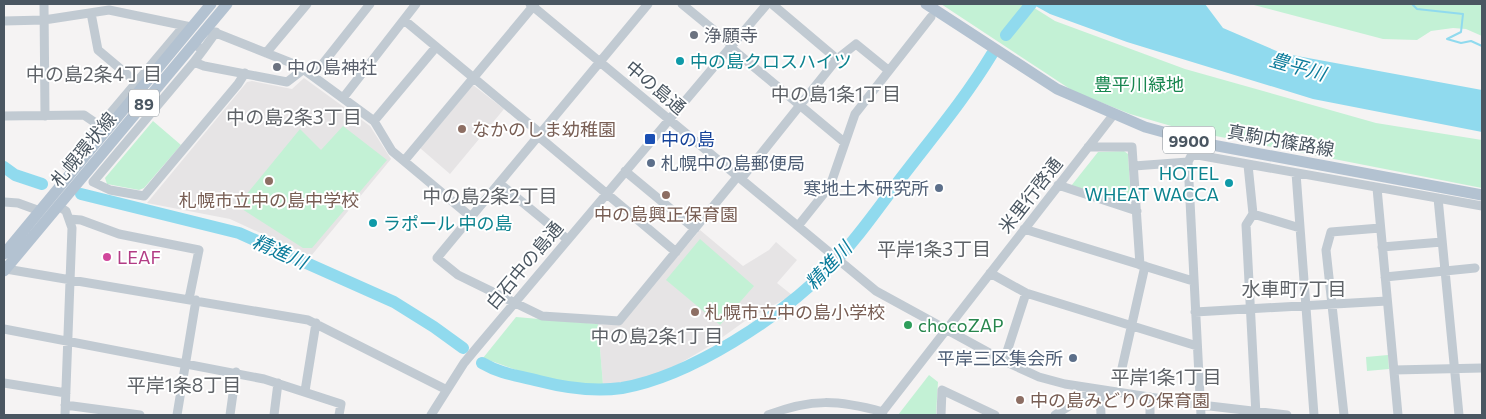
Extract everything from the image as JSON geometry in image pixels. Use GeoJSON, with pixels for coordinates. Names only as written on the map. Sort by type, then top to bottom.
{"type":"FeatureCollection","features":[{"type":"Feature","properties":{"kind":"main road","name":"札幌環状線"},"geometry":{"type":"LineString","coordinates":[[4,254],[187,27],[211,4]]}},
{"type":"Feature","properties":{"kind":"main road","name":"札幌環状線"},"geometry":{"type":"LineString","coordinates":[[5,270],[58,206],[199,47],[227,4]]}},
{"type":"Feature","properties":{"kind":"main road","name":"真駒内篠路線"},"geometry":{"type":"LineString","coordinates":[[926,4],[1057,89],[1152,129],[1207,144],[1482,195]]}},
{"type":"Feature","properties":{"kind":"street"},"geometry":{"type":"LineString","coordinates":[[44,4],[45,116]]}},
{"type":"Feature","properties":{"kind":"street"},"geometry":{"type":"LineString","coordinates":[[266,53],[307,4]]}},
{"type":"Feature","properties":{"kind":"street"},"geometry":{"type":"LineString","coordinates":[[313,76],[370,4]]}},
{"type":"Feature","properties":{"kind":"street"},"geometry":{"type":"LineString","coordinates":[[343,98],[416,4]]}},
{"type":"Feature","properties":{"kind":"street"},"geometry":{"type":"LineString","coordinates":[[648,4],[437,258],[458,275],[542,316],[619,321],[837,59],[856,44],[888,70]]}},
{"type":"Feature","properties":{"kind":"street"},"geometry":{"type":"LineString","coordinates":[[682,4],[844,142]]}},
{"type":"Feature","properties":{"kind":"street","name":"白石中の島通"},"geometry":{"type":"LineString","coordinates":[[431,415],[464,363],[767,4]]}},
{"type":"Feature","properties":{"kind":"street"},"geometry":{"type":"LineString","coordinates":[[772,4],[837,59]]}},
{"type":"Feature","properties":{"kind":"street"},"geometry":{"type":"LineString","coordinates":[[404,161],[533,5]]}},
{"type":"Feature","properties":{"kind":"street","name":"中の島通"},"geometry":{"type":"LineString","coordinates":[[533,5],[876,291],[946,329]]}},
{"type":"Feature","properties":{"kind":"street"},"geometry":{"type":"LineString","coordinates":[[4,21],[44,20],[91,13],[109,7],[187,27],[136,82],[66,166]]}},
{"type":"Feature","properties":{"kind":"street"},"geometry":{"type":"LineString","coordinates":[[91,13],[98,50],[136,82]]}},
{"type":"Feature","properties":{"kind":"street"},"geometry":{"type":"LineString","coordinates":[[798,226],[830,186],[855,114],[931,17]]}},
{"type":"Feature","properties":{"kind":"street"},"geometry":{"type":"LineString","coordinates":[[404,20],[676,252]]}},
{"type":"Feature","properties":{"kind":"street"},"geometry":{"type":"LineString","coordinates":[[211,31],[304,69],[374,121],[392,151],[471,217]]}},
{"type":"Feature","properties":{"kind":"street"},"geometry":{"type":"LineString","coordinates":[[199,47],[194,62],[93,182],[110,190],[144,196],[238,84],[245,73]]}},
{"type":"Feature","properties":{"kind":"street"},"geometry":{"type":"LineString","coordinates":[[374,121],[436,47]]}},
{"type":"Feature","properties":{"kind":"street"},"geometry":{"type":"LineString","coordinates":[[194,62],[290,82],[304,69]]}},
{"type":"Feature","properties":{"kind":"street","name":"米里行啓通"},"geometry":{"type":"LineString","coordinates":[[882,413],[1114,114]]}},
{"type":"Feature","properties":{"kind":"street"},"geometry":{"type":"LineString","coordinates":[[4,116],[86,116],[100,126]]}},
{"type":"Feature","properties":{"kind":"street"},"geometry":{"type":"LineString","coordinates":[[1088,147],[1132,147],[1143,265],[1122,368]]}},
{"type":"Feature","properties":{"kind":"street"},"geometry":{"type":"LineString","coordinates":[[1201,415],[1188,162],[1192,154],[1482,206]]}},
{"type":"Feature","properties":{"kind":"street"},"geometry":{"type":"LineString","coordinates":[[1134,166],[1188,162]]}},
{"type":"Feature","properties":{"kind":"street"},"geometry":{"type":"LineString","coordinates":[[1248,165],[1253,214],[1246,225],[1256,413]]}},
{"type":"Feature","properties":{"kind":"street"},"geometry":{"type":"LineString","coordinates":[[625,170],[695,229]]}},
{"type":"Feature","properties":{"kind":"street"},"geometry":{"type":"LineString","coordinates":[[1296,172],[1314,415]]}},
{"type":"Feature","properties":{"kind":"street"},"geometry":{"type":"LineString","coordinates":[[499,183],[567,240]]}},
{"type":"Feature","properties":{"kind":"street"},"geometry":{"type":"LineString","coordinates":[[1058,185],[1137,211]]}},
{"type":"Feature","properties":{"kind":"street"},"geometry":{"type":"LineString","coordinates":[[1377,188],[1398,415]]}},
{"type":"Feature","properties":{"kind":"street"},"geometry":{"type":"LineString","coordinates":[[1438,198],[1456,368],[1459,415]]}},
{"type":"Feature","properties":{"kind":"street"},"geometry":{"type":"LineString","coordinates":[[4,202],[18,203],[40,211]]}},
{"type":"Feature","properties":{"kind":"street"},"geometry":{"type":"LineString","coordinates":[[58,206],[66,211],[72,228],[65,415]]}},
{"type":"Feature","properties":{"kind":"street"},"geometry":{"type":"LineString","coordinates":[[1253,214],[1300,228]]}},
{"type":"Feature","properties":{"kind":"street"},"geometry":{"type":"LineString","coordinates":[[69,219],[81,220],[119,234],[199,250],[177,415]]}},
{"type":"Feature","properties":{"kind":"street"},"geometry":{"type":"LineString","coordinates":[[1344,415],[1326,250],[1331,232],[1380,228]]}},
{"type":"Feature","properties":{"kind":"street"},"geometry":{"type":"LineString","coordinates":[[1024,229],[1193,281]]}},
{"type":"Feature","properties":{"kind":"street"},"geometry":{"type":"LineString","coordinates":[[1382,247],[1442,242]]}},
{"type":"Feature","properties":{"kind":"street"},"geometry":{"type":"LineString","coordinates":[[1385,277],[1475,268]]}},
{"type":"Feature","properties":{"kind":"street"},"geometry":{"type":"LineString","coordinates":[[5,270],[70,279],[316,323],[446,390]]}},
{"type":"Feature","properties":{"kind":"street"},"geometry":{"type":"LineString","coordinates":[[990,272],[1026,293],[1197,346]]}},
{"type":"Feature","properties":{"kind":"street"},"geometry":{"type":"LineString","coordinates":[[1004,361],[1026,293]]}},
{"type":"Feature","properties":{"kind":"street"},"geometry":{"type":"LineString","coordinates":[[1195,312],[1387,301]]}},
{"type":"Feature","properties":{"kind":"street"},"geometry":{"type":"LineString","coordinates":[[305,392],[316,323]]}},
{"type":"Feature","properties":{"kind":"street"},"geometry":{"type":"LineString","coordinates":[[946,329],[1004,361],[1039,377],[1100,390],[1256,413],[1288,415]]}},
{"type":"Feature","properties":{"kind":"street"},"geometry":{"type":"LineString","coordinates":[[4,330],[236,372],[278,383],[341,404],[339,415]]}},
{"type":"Feature","properties":{"kind":"street"},"geometry":{"type":"LineString","coordinates":[[1394,370],[1482,368]]}},
{"type":"Feature","properties":{"kind":"street"},"geometry":{"type":"LineString","coordinates":[[230,415],[236,372]]}},
{"type":"Feature","properties":{"kind":"street"},"geometry":{"type":"LineString","coordinates":[[4,383],[66,393]]}},
{"type":"Feature","properties":{"kind":"street"},"geometry":{"type":"LineString","coordinates":[[274,415],[278,383]]}},
{"type":"Feature","properties":{"kind":"street"},"geometry":{"type":"LineString","coordinates":[[1055,415],[1085,396],[1087,388]]}},
{"type":"Feature","properties":{"kind":"street"},"geometry":{"type":"LineString","coordinates":[[941,415],[942,390],[992,414]]}},
{"type":"Feature","properties":{"kind":"street"},"geometry":{"type":"LineString","coordinates":[[1100,390],[1101,415]]}},
{"type":"Feature","properties":{"kind":"street"},"geometry":{"type":"LineString","coordinates":[[1150,397],[1150,415]]}},
{"type":"Feature","properties":{"kind":"street"},"geometry":{"type":"LineString","coordinates":[[768,415],[785,409],[836,401],[882,413]]}},
{"type":"Feature","properties":{"kind":"street"},"geometry":{"type":"LineString","coordinates":[[65,405],[121,414],[140,415]]}},
{"type":"Feature","properties":{"kind":"shaded area","name":"札幌市立中の島中学校"},"geometry":{"type":"Polygon","coordinates":[[[304,78],[370,126],[391,159],[311,256],[230,219],[147,203],[247,82],[252,81],[292,89],[304,78]]]}},
{"type":"Feature","properties":{"kind":"shaded area","name":"なかのしま幼稚園"},"geometry":{"type":"Polygon","coordinates":[[[473,85],[504,109],[450,174],[420,148],[473,85]]]}},
{"type":"Feature","properties":{"kind":"shaded area","name":"札幌市立中の島小学校"},"geometry":{"type":"Polygon","coordinates":[[[700,230],[743,266],[769,250],[776,242],[797,260],[777,283],[792,295],[745,321],[713,344],[672,368],[635,382],[603,385],[598,324],[619,325],[700,230]]]}},
{"type":"Feature","properties":{"kind":"green space","name":"豊平川緑地"},"geometry":{"type":"Polygon","coordinates":[[[941,4],[1028,4],[1055,21],[1185,69],[1376,123],[1482,140],[1482,188],[1185,130],[1130,114],[1073,91],[941,4]]]}},
{"type":"Feature","properties":{"kind":"green space"},"geometry":{"type":"Polygon","coordinates":[[[1250,4],[1482,4],[1482,36],[1466,29],[1453,28],[1431,31],[1417,40],[1383,39],[1250,4]]]}},
{"type":"Feature","properties":{"kind":"green space"},"geometry":{"type":"Polygon","coordinates":[[[153,121],[181,145],[144,188],[139,190],[107,184],[105,178],[153,121]]]}},
{"type":"Feature","properties":{"kind":"green space"},"geometry":{"type":"Polygon","coordinates":[[[343,126],[387,160],[312,248],[303,248],[242,209],[241,201],[300,129],[321,150],[343,126]]]}},
{"type":"Feature","properties":{"kind":"green space"},"geometry":{"type":"Polygon","coordinates":[[[1124,151],[1128,154],[1131,201],[1129,203],[1071,186],[1098,152],[1124,151]]]}},
{"type":"Feature","properties":{"kind":"green space"},"geometry":{"type":"Polygon","coordinates":[[[700,239],[754,286],[720,325],[666,280],[700,239]]]}},
{"type":"Feature","properties":{"kind":"green space"},"geometry":{"type":"Polygon","coordinates":[[[516,317],[598,324],[603,385],[566,385],[538,378],[483,358],[516,317]]]}},
{"type":"Feature","properties":{"kind":"green space"},"geometry":{"type":"Polygon","coordinates":[[[1388,355],[1389,369],[1367,371],[1366,357],[1388,355]]]}},
{"type":"Feature","properties":{"kind":"green space"},"geometry":{"type":"Polygon","coordinates":[[[929,375],[938,382],[936,415],[898,415],[929,375]]]}},
{"type":"Feature","properties":{"kind":"water","name":"豊平川"},"geometry":{"type":"Polygon","coordinates":[[[1032,4],[1205,4],[1223,28],[1281,53],[1482,90],[1482,132],[1313,99],[1127,42],[1050,14],[1032,4]]]}},
{"type":"Feature","properties":{"kind":"waterway","name":"精進川"},"geometry":{"type":"LineString","coordinates":[[1006,35],[1031,4]]}},
{"type":"Feature","properties":{"kind":"waterway"},"geometry":{"type":"LineString","coordinates":[[1412,4],[1417,9],[1463,14],[1461,32],[1447,39],[1461,43],[1471,41],[1482,46]]}},
{"type":"Feature","properties":{"kind":"waterway","name":"精進川"},"geometry":{"type":"LineString","coordinates":[[482,363],[503,372],[559,386],[580,389],[612,389],[649,381],[677,371],[733,342],[786,306],[809,287],[839,257],[859,234],[950,115],[992,54]]}},
{"type":"Feature","properties":{"kind":"waterway","name":"精進川"},"geometry":{"type":"LineString","coordinates":[[4,167],[15,175],[42,184]]}},
{"type":"Feature","properties":{"kind":"waterway","name":"精進川"},"geometry":{"type":"LineString","coordinates":[[81,194],[239,233],[394,302],[463,348]]}},
{"type":"Feature","properties":{"kind":"place","name":"浄願寺"},"geometry":{"type":"Point","coordinates":[694,35]}},
{"type":"Feature","properties":{"kind":"place","name":"中の島クロスハイツ"},"geometry":{"type":"Point","coordinates":[680,61]}},
{"type":"Feature","properties":{"kind":"place","name":"中の島神社"},"geometry":{"type":"Point","coordinates":[277,67]}},
{"type":"Feature","properties":{"kind":"place","name":"なかのしま幼稚園"},"geometry":{"type":"Point","coordinates":[462,129]}},
{"type":"Feature","properties":{"kind":"place","name":"中の島"},"geometry":{"type":"Point","coordinates":[650,139]}},
{"type":"Feature","properties":{"kind":"place","name":"札幌中の島郵便局"},"geometry":{"type":"Point","coordinates":[651,163]}},
{"type":"Feature","properties":{"kind":"place","name":"札幌市立中の島中学校"},"geometry":{"type":"Point","coordinates":[269,181]}},
{"type":"Feature","properties":{"kind":"place","name":"HOTEL WHEAT WACCA"},"geometry":{"type":"Point","coordinates":[1229,183]}},
{"type":"Feature","properties":{"kind":"place","name":"寒地土木研究所"},"geometry":{"type":"Point","coordinates":[939,188]}},
{"type":"Feature","properties":{"kind":"place","name":"中の島興正保育園"},"geometry":{"type":"Point","coordinates":[666,195]}},
{"type":"Feature","properties":{"kind":"place","name":"ラポール 中の島"},"geometry":{"type":"Point","coordinates":[373,223]}},
{"type":"Feature","properties":{"kind":"place","name":"LEAF"},"geometry":{"type":"Point","coordinates":[107,257]}},
{"type":"Feature","properties":{"kind":"place","name":"札幌市立中の島小学校"},"geometry":{"type":"Point","coordinates":[695,312]}},
{"type":"Feature","properties":{"kind":"place","name":"chocoZAP"},"geometry":{"type":"Point","coordinates":[908,325]}},
{"type":"Feature","properties":{"kind":"place","name":"平岸三区集会所"},"geometry":{"type":"Point","coordinates":[1073,358]}},
{"type":"Feature","properties":{"kind":"place","name":"中の島みどりの保育園"},"geometry":{"type":"Point","coordinates":[1020,400]}},
{"type":"Feature","properties":{"kind":"district","name":"中の島2条4丁目"},"geometry":{"type":"Point","coordinates":[94,73]}},
{"type":"Feature","properties":{"kind":"district","name":"中の島1条1丁目"},"geometry":{"type":"Point","coordinates":[836,93]}},
{"type":"Feature","properties":{"kind":"district","name":"中の島2条3丁目"},"geometry":{"type":"Point","coordinates":[294,116]}},
{"type":"Feature","properties":{"kind":"district","name":"中の島2条2丁目"},"geometry":{"type":"Point","coordinates":[490,195]}},
{"type":"Feature","properties":{"kind":"district","name":"平岸1条3丁目"},"geometry":{"type":"Point","coordinates":[934,248]}},
{"type":"Feature","properties":{"kind":"district","name":"水車町7丁目"},"geometry":{"type":"Point","coordinates":[1294,288]}},
{"type":"Feature","properties":{"kind":"district","name":"中の島2条1丁目"},"geometry":{"type":"Point","coordinates":[657,335]}},
{"type":"Feature","properties":{"kind":"district","name":"平岸1条1丁目"},"geometry":{"type":"Point","coordinates":[1166,376]}},
{"type":"Feature","properties":{"kind":"district","name":"平岸1条8丁目"},"geometry":{"type":"Point","coordinates":[184,384]}}]}
